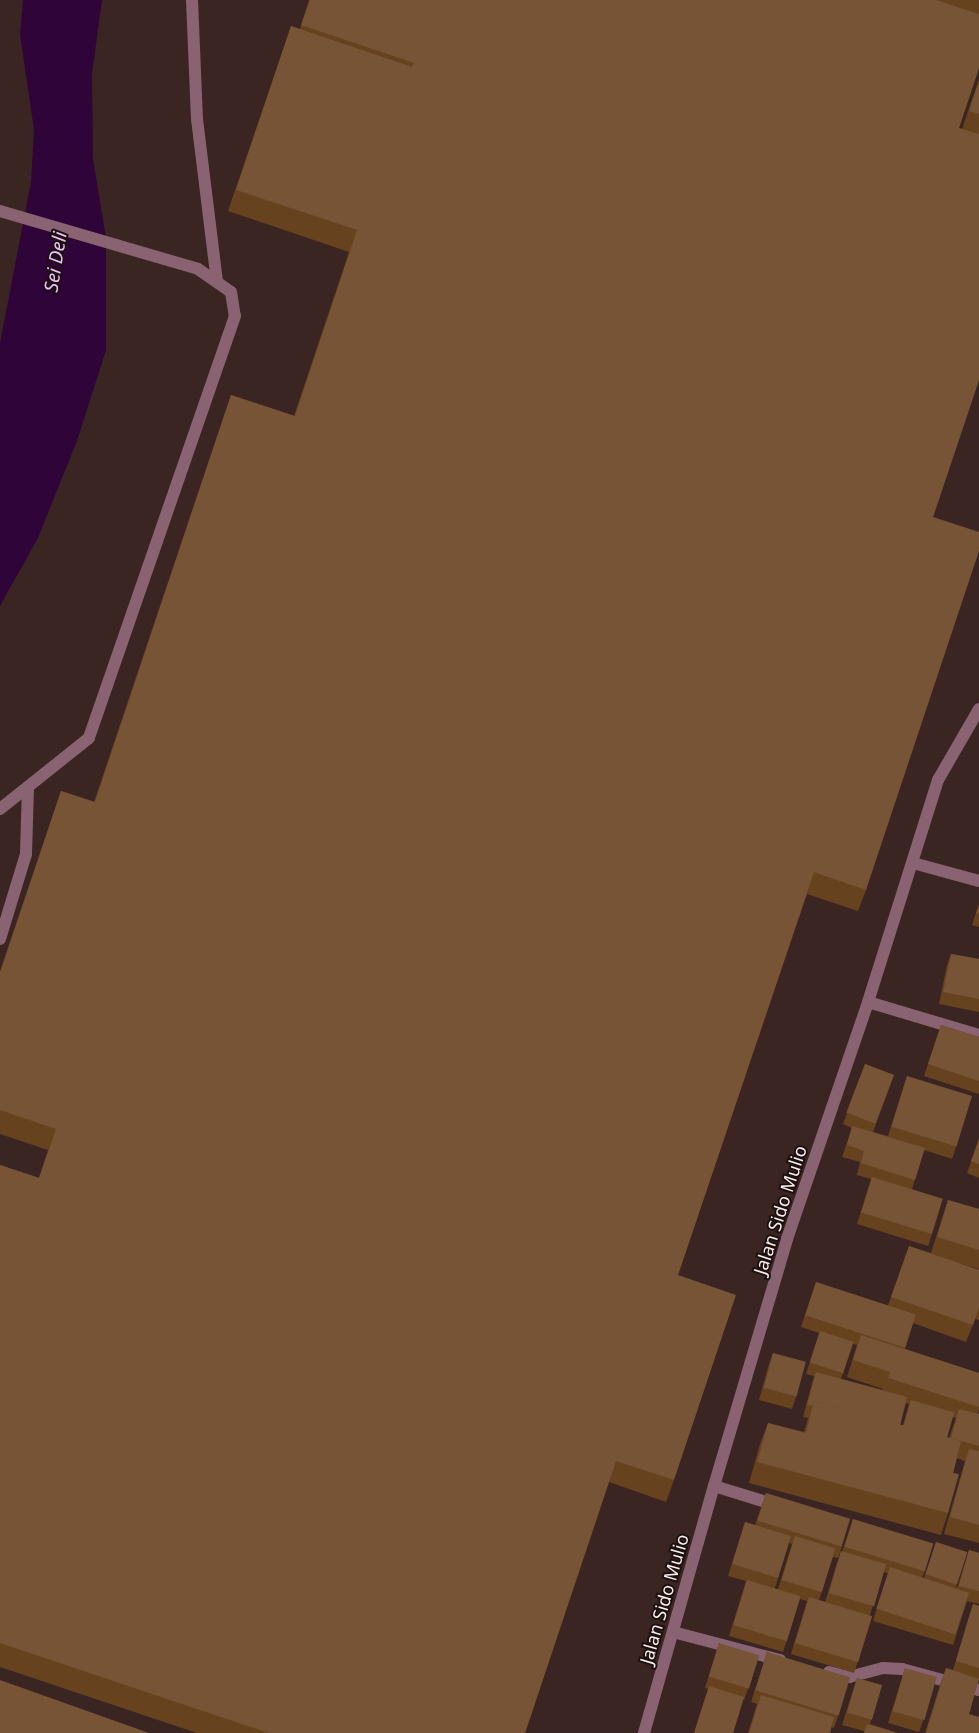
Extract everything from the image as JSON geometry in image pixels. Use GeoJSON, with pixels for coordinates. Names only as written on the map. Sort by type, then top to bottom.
{"type":"FeatureCollection","features":[{"type":"Feature","properties":{"kind":"street"},"geometry":{"type":"LineString","coordinates":[[192,0],[197,119],[217,282]]}},
{"type":"Feature","properties":{"kind":"street"},"geometry":{"type":"LineString","coordinates":[[0,809],[89,738],[235,316],[231,292],[198,269],[3,212]]}},
{"type":"Feature","properties":{"kind":"street","name":"Jalan Sido Mulio"},"geometry":{"type":"LineString","coordinates":[[644,1733],[787,1239],[868,1002],[938,780],[979,710]]}},
{"type":"Feature","properties":{"kind":"street"},"geometry":{"type":"LineString","coordinates":[[0,939],[26,854],[28,788]]}},
{"type":"Feature","properties":{"kind":"street"},"geometry":{"type":"LineString","coordinates":[[913,863],[979,881]]}},
{"type":"Feature","properties":{"kind":"street"},"geometry":{"type":"LineString","coordinates":[[868,1002],[979,1035]]}},
{"type":"Feature","properties":{"kind":"street"},"geometry":{"type":"LineString","coordinates":[[714,1486],[790,1509]]}},
{"type":"Feature","properties":{"kind":"street"},"geometry":{"type":"LineString","coordinates":[[673,1632],[793,1663]]}},
{"type":"Feature","properties":{"kind":"street"},"geometry":{"type":"LineString","coordinates":[[812,1668],[849,1677],[883,1668],[902,1669],[979,1690]]}},
{"type":"Feature","properties":{"kind":"water","name":"Sei Deli"},"geometry":{"type":"Polygon","coordinates":[[[23,0],[102,0],[92,74],[93,159],[106,238],[106,350],[77,441],[38,538],[0,606],[0,343],[31,182],[34,130],[20,34],[23,0]]]}},
{"type":"Feature","properties":{"kind":"building"},"geometry":{"type":"Polygon","coordinates":[[[310,0],[936,0],[979,14],[979,68],[959,128],[979,134],[979,380],[933,517],[979,532],[979,551],[866,890],[814,872],[678,1275],[736,1295],[674,1480],[616,1461],[525,1733],[269,1733],[0,1643],[0,1165],[39,1178],[56,1129],[0,1110],[0,973],[61,791],[95,802],[231,395],[295,416],[357,230],[236,190],[291,26],[412,67],[414,63],[301,25],[310,0]]]}},
{"type":"Feature","properties":{"kind":"building"},"geometry":{"type":"Polygon","coordinates":[[[979,81],[979,114],[969,111],[979,81]]]}},
{"type":"Feature","properties":{"kind":"building"},"geometry":{"type":"Polygon","coordinates":[[[951,954],[979,959],[979,999],[943,992],[951,954]]]}},
{"type":"Feature","properties":{"kind":"building"},"geometry":{"type":"Polygon","coordinates":[[[941,1025],[979,1037],[979,1081],[928,1064],[941,1025]]]}},
{"type":"Feature","properties":{"kind":"building"},"geometry":{"type":"Polygon","coordinates":[[[865,1064],[894,1075],[875,1124],[846,1113],[865,1064]]]}},
{"type":"Feature","properties":{"kind":"building"},"geometry":{"type":"Polygon","coordinates":[[[907,1076],[972,1096],[957,1147],[892,1127],[907,1076]]]}},
{"type":"Feature","properties":{"kind":"building"},"geometry":{"type":"Polygon","coordinates":[[[852,1126],[925,1148],[915,1180],[861,1163],[864,1151],[847,1145],[852,1126]]]}},
{"type":"Feature","properties":{"kind":"building"},"geometry":{"type":"Polygon","coordinates":[[[979,1139],[979,1164],[971,1161],[979,1139]]]}},
{"type":"Feature","properties":{"kind":"building"},"geometry":{"type":"Polygon","coordinates":[[[872,1177],[943,1199],[932,1234],[861,1212],[872,1177]]]}},
{"type":"Feature","properties":{"kind":"building"},"geometry":{"type":"Polygon","coordinates":[[[948,1200],[979,1209],[979,1250],[937,1237],[948,1200]]]}},
{"type":"Feature","properties":{"kind":"building"},"geometry":{"type":"Polygon","coordinates":[[[909,1246],[979,1270],[979,1307],[973,1325],[891,1297],[909,1246]]]}},
{"type":"Feature","properties":{"kind":"building"},"geometry":{"type":"Polygon","coordinates":[[[816,1282],[916,1314],[905,1348],[805,1315],[816,1282]]]}},
{"type":"Feature","properties":{"kind":"building"},"geometry":{"type":"Polygon","coordinates":[[[820,1331],[853,1342],[843,1373],[810,1362],[820,1331]]]}},
{"type":"Feature","properties":{"kind":"building"},"geometry":{"type":"Polygon","coordinates":[[[861,1335],[979,1373],[979,1407],[888,1378],[890,1372],[853,1360],[861,1335]]]}},
{"type":"Feature","properties":{"kind":"building"},"geometry":{"type":"Polygon","coordinates":[[[773,1353],[806,1362],[797,1397],[764,1388],[773,1353]]]}},
{"type":"Feature","properties":{"kind":"building"},"geometry":{"type":"Polygon","coordinates":[[[816,1372],[907,1397],[900,1425],[814,1401],[812,1406],[807,1405],[816,1372]]]}},
{"type":"Feature","properties":{"kind":"building"},"geometry":{"type":"Polygon","coordinates":[[[911,1400],[954,1412],[947,1438],[904,1426],[911,1400]]]}},
{"type":"Feature","properties":{"kind":"building"},"geometry":{"type":"Polygon","coordinates":[[[814,1401],[961,1441],[953,1473],[959,1474],[948,1513],[757,1462],[768,1423],[806,1433],[814,1401]]]}},
{"type":"Feature","properties":{"kind":"building"},"geometry":{"type":"Polygon","coordinates":[[[959,1409],[979,1414],[979,1446],[951,1438],[959,1409]]]}},
{"type":"Feature","properties":{"kind":"building"},"geometry":{"type":"Polygon","coordinates":[[[969,1449],[979,1451],[979,1525],[950,1517],[969,1449]]]}},
{"type":"Feature","properties":{"kind":"building"},"geometry":{"type":"Polygon","coordinates":[[[766,1493],[850,1519],[842,1546],[758,1521],[766,1493]]]}},
{"type":"Feature","properties":{"kind":"building"},"geometry":{"type":"Polygon","coordinates":[[[853,1519],[933,1544],[925,1571],[845,1547],[853,1519]]]}},
{"type":"Feature","properties":{"kind":"building"},"geometry":{"type":"Polygon","coordinates":[[[745,1522],[791,1536],[778,1578],[732,1564],[745,1522]]]}},
{"type":"Feature","properties":{"kind":"building"},"geometry":{"type":"Polygon","coordinates":[[[795,1536],[835,1548],[822,1592],[782,1580],[795,1536]]]}},
{"type":"Feature","properties":{"kind":"building"},"geometry":{"type":"Polygon","coordinates":[[[936,1542],[967,1552],[957,1585],[925,1574],[936,1542]]]}},
{"type":"Feature","properties":{"kind":"building"},"geometry":{"type":"Polygon","coordinates":[[[969,1550],[979,1553],[979,1591],[959,1586],[969,1550]]]}},
{"type":"Feature","properties":{"kind":"building"},"geometry":{"type":"Polygon","coordinates":[[[841,1551],[886,1564],[874,1606],[829,1593],[841,1551]]]}},
{"type":"Feature","properties":{"kind":"building"},"geometry":{"type":"Polygon","coordinates":[[[890,1567],[969,1593],[955,1634],[876,1609],[890,1567]]]}},
{"type":"Feature","properties":{"kind":"building"},"geometry":{"type":"Polygon","coordinates":[[[747,1580],[801,1596],[787,1641],[733,1625],[747,1580]]]}},
{"type":"Feature","properties":{"kind":"building"},"geometry":{"type":"Polygon","coordinates":[[[809,1597],[872,1616],[858,1662],[795,1643],[809,1597]]]}},
{"type":"Feature","properties":{"kind":"building"},"geometry":{"type":"Polygon","coordinates":[[[973,1604],[979,1606],[979,1668],[956,1661],[973,1604]]]}},
{"type":"Feature","properties":{"kind":"building"},"geometry":{"type":"Polygon","coordinates":[[[719,1643],[759,1655],[749,1689],[709,1676],[719,1643]]]}},
{"type":"Feature","properties":{"kind":"building"},"geometry":{"type":"Polygon","coordinates":[[[767,1652],[850,1677],[839,1716],[755,1690],[767,1652]]]}},
{"type":"Feature","properties":{"kind":"building"},"geometry":{"type":"Polygon","coordinates":[[[905,1668],[937,1677],[924,1720],[893,1711],[905,1668]]]}},
{"type":"Feature","properties":{"kind":"building"},"geometry":{"type":"Polygon","coordinates":[[[946,1668],[979,1679],[969,1714],[979,1717],[979,1733],[926,1733],[946,1668]]]}},
{"type":"Feature","properties":{"kind":"building"},"geometry":{"type":"Polygon","coordinates":[[[857,1678],[882,1685],[872,1720],[847,1713],[857,1678]]]}},
{"type":"Feature","properties":{"kind":"building"},"geometry":{"type":"Polygon","coordinates":[[[0,1680],[149,1733],[0,1733],[0,1680]]]}},
{"type":"Feature","properties":{"kind":"building"},"geometry":{"type":"Polygon","coordinates":[[[709,1686],[744,1697],[733,1733],[694,1733],[709,1686]]]}},
{"type":"Feature","properties":{"kind":"building"},"geometry":{"type":"Polygon","coordinates":[[[761,1695],[834,1717],[830,1733],[749,1733],[761,1695]]]}},
{"type":"Feature","properties":{"kind":"building"},"geometry":{"type":"Polygon","coordinates":[[[867,1724],[898,1733],[864,1733],[867,1724]]]}}]}
